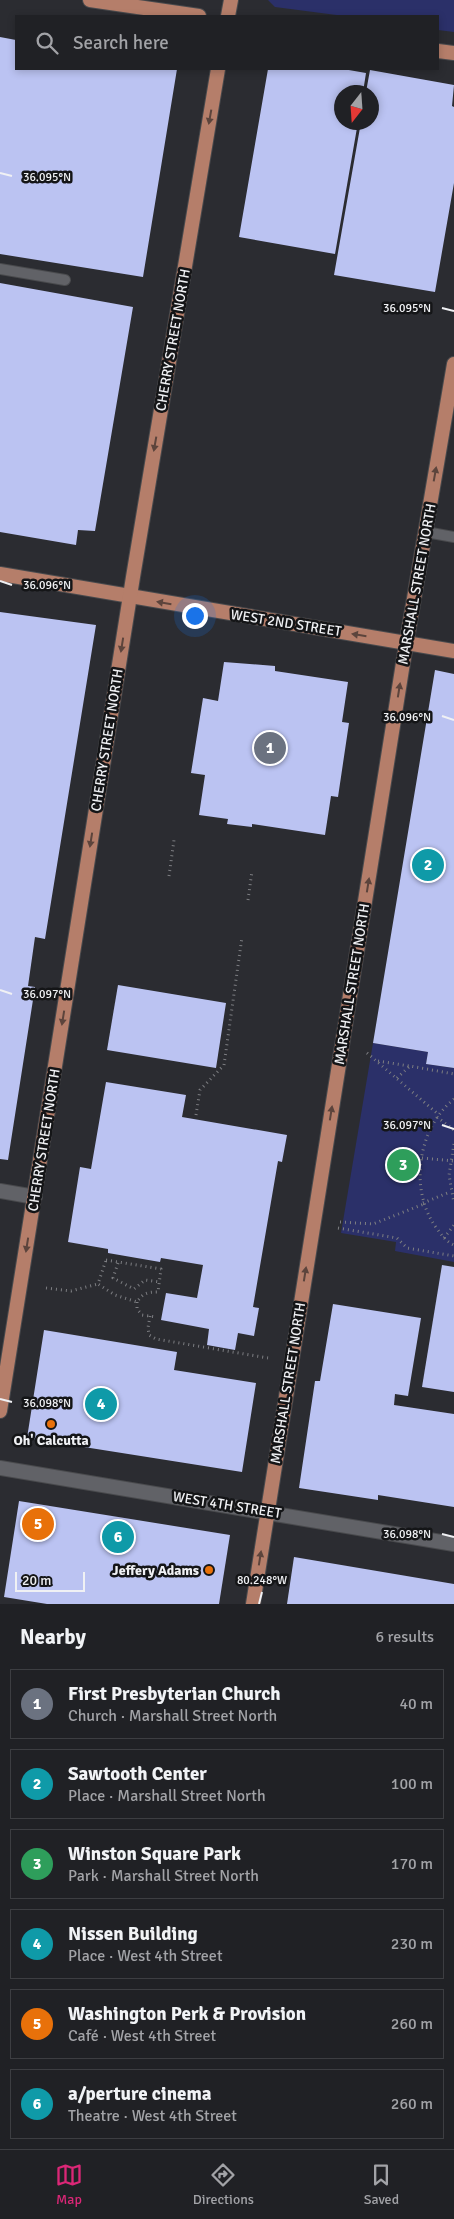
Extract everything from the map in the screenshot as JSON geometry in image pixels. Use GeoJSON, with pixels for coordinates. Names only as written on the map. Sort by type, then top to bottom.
{"type":"FeatureCollection","features":[{"type":"Feature","properties":{"kind":"main road"},"geometry":{"type":"LineString","coordinates":[[90,0],[192,15]]}},
{"type":"Feature","properties":{"kind":"main road"},"geometry":{"type":"LineString","coordinates":[[228,15],[232,0]]}},
{"type":"Feature","properties":{"kind":"main road"},"geometry":{"type":"LineString","coordinates":[[439,51],[454,53]]}},
{"type":"Feature","properties":{"kind":"main road","name":"CHERRY STREET NORTH"},"geometry":{"type":"LineString","coordinates":[[0,1411],[130,597],[218,70]]}},
{"type":"Feature","properties":{"kind":"main road","name":"MARSHALL STREET NORTH"},"geometry":{"type":"LineString","coordinates":[[253,1604],[407,643],[454,370]]}},
{"type":"Feature","properties":{"kind":"main road","name":"WEST 2ND STREET"},"geometry":{"type":"LineString","coordinates":[[0,574],[454,651]]}},
{"type":"Feature","properties":{"kind":"main road"},"geometry":{"type":"LineString","coordinates":[[0,1191],[35,1197]]}},
{"type":"Feature","properties":{"kind":"main road","name":"WEST 4TH STREET"},"geometry":{"type":"LineString","coordinates":[[0,1468],[454,1544]]}},
{"type":"Feature","properties":{"kind":"lane"},"geometry":{"type":"LineString","coordinates":[[0,269],[65,280]]}},
{"type":"Feature","properties":{"kind":"lane"},"geometry":{"type":"LineString","coordinates":[[426,532],[454,537]]}},
{"type":"Feature","properties":{"kind":"path"},"geometry":{"type":"LineString","coordinates":[[169,876],[174,840]]}},
{"type":"Feature","properties":{"kind":"path"},"geometry":{"type":"LineString","coordinates":[[248,900],[252,871]]}},
{"type":"Feature","properties":{"kind":"path"},"geometry":{"type":"LineString","coordinates":[[196,1115],[200,1090],[224,1066],[242,937]]}},
{"type":"Feature","properties":{"kind":"path"},"geometry":{"type":"LineString","coordinates":[[368,1053],[454,1130]]}},
{"type":"Feature","properties":{"kind":"path"},"geometry":{"type":"LineString","coordinates":[[376,1061],[454,1074]]}},
{"type":"Feature","properties":{"kind":"path"},"geometry":{"type":"LineString","coordinates":[[397,1078],[410,1066]]}},
{"type":"Feature","properties":{"kind":"path"},"geometry":{"type":"LineString","coordinates":[[454,1099],[437,1116],[427,1138],[422,1158],[423,1203],[444,1238],[454,1245]]}},
{"type":"Feature","properties":{"kind":"path"},"geometry":{"type":"LineString","coordinates":[[454,1144],[450,1192],[454,1203]]}},
{"type":"Feature","properties":{"kind":"path"},"geometry":{"type":"LineString","coordinates":[[422,1158],[452,1161]]}},
{"type":"Feature","properties":{"kind":"path"},"geometry":{"type":"LineString","coordinates":[[340,1222],[373,1224],[450,1192]]}},
{"type":"Feature","properties":{"kind":"path"},"geometry":{"type":"LineString","coordinates":[[444,1238],[454,1225]]}},
{"type":"Feature","properties":{"kind":"path"},"geometry":{"type":"LineString","coordinates":[[338,1228],[397,1238],[407,1248],[454,1256]]}},
{"type":"Feature","properties":{"kind":"path"},"geometry":{"type":"LineString","coordinates":[[98,1284],[106,1260],[161,1269],[158,1292],[148,1292],[142,1295],[137,1302],[137,1309],[142,1315],[156,1317]]}},
{"type":"Feature","properties":{"kind":"path"},"geometry":{"type":"LineString","coordinates":[[118,1263],[113,1278],[122,1284],[134,1289],[145,1280],[160,1282]]}},
{"type":"Feature","properties":{"kind":"path"},"geometry":{"type":"LineString","coordinates":[[46,1288],[71,1291],[98,1284],[115,1295],[137,1302]]}},
{"type":"Feature","properties":{"kind":"path"},"geometry":{"type":"LineString","coordinates":[[150,1316],[148,1328],[150,1335],[156,1339],[268,1358]]}},
{"type":"Feature","properties":{"kind":"shaded area"},"geometry":{"type":"Polygon","coordinates":[[[268,0],[454,0],[454,32],[439,30],[439,15],[336,15],[275,7],[268,0]]]}},
{"type":"Feature","properties":{"kind":"shaded area"},"geometry":{"type":"Polygon","coordinates":[[[373,1043],[428,1052],[426,1064],[454,1068],[454,1262],[395,1251],[396,1242],[341,1233],[373,1043]]]}},
{"type":"Feature","properties":{"kind":"building"},"geometry":{"type":"Polygon","coordinates":[[[0,37],[15,40],[15,70],[177,70],[143,277],[0,254],[0,37]]]}},
{"type":"Feature","properties":{"kind":"building"},"geometry":{"type":"Polygon","coordinates":[[[268,70],[349,70],[366,73],[364,85],[334,85],[334,130],[357,130],[335,254],[239,237],[268,70]]]}},
{"type":"Feature","properties":{"kind":"building"},"geometry":{"type":"Polygon","coordinates":[[[370,70],[454,85],[452,106],[454,107],[454,183],[435,292],[334,275],[360,130],[379,130],[379,85],[367,85],[370,70]]]}},
{"type":"Feature","properties":{"kind":"building"},"geometry":{"type":"Polygon","coordinates":[[[0,283],[133,307],[95,531],[78,530],[76,545],[0,532],[0,283]]]}},
{"type":"Feature","properties":{"kind":"building"},"geometry":{"type":"Polygon","coordinates":[[[0,612],[96,625],[45,939],[35,937],[28,986],[35,987],[8,1160],[0,1159],[0,612]]]}},
{"type":"Feature","properties":{"kind":"building"},"geometry":{"type":"Polygon","coordinates":[[[224,662],[275,666],[275,671],[348,682],[342,722],[349,723],[338,797],[331,796],[325,835],[252,824],[252,827],[227,824],[228,819],[199,815],[205,775],[191,773],[203,698],[218,701],[224,662]]]}},
{"type":"Feature","properties":{"kind":"building"},"geometry":{"type":"Polygon","coordinates":[[[435,670],[454,674],[454,1068],[426,1064],[428,1052],[373,1043],[435,670]]]}},
{"type":"Feature","properties":{"kind":"building"},"geometry":{"type":"Polygon","coordinates":[[[118,985],[226,1003],[216,1068],[107,1050],[118,985]]]}},
{"type":"Feature","properties":{"kind":"building"},"geometry":{"type":"Polygon","coordinates":[[[106,1082],[186,1095],[182,1117],[287,1135],[282,1162],[278,1161],[253,1307],[259,1308],[254,1336],[238,1333],[235,1350],[207,1345],[209,1329],[161,1320],[166,1293],[197,1298],[203,1265],[161,1258],[160,1262],[108,1253],[108,1249],[68,1242],[80,1167],[91,1169],[106,1082]]]}},
{"type":"Feature","properties":{"kind":"building"},"geometry":{"type":"Polygon","coordinates":[[[442,1265],[454,1267],[454,1392],[422,1387],[442,1265]]]}},
{"type":"Feature","properties":{"kind":"building"},"geometry":{"type":"Polygon","coordinates":[[[333,1304],[421,1318],[408,1396],[395,1394],[394,1405],[454,1414],[454,1507],[378,1495],[378,1500],[299,1488],[315,1381],[320,1381],[333,1304]]]}},
{"type":"Feature","properties":{"kind":"building"},"geometry":{"type":"Polygon","coordinates":[[[44,1330],[177,1352],[174,1370],[256,1383],[242,1472],[27,1438],[44,1330]]]}},
{"type":"Feature","properties":{"kind":"building"},"geometry":{"type":"Polygon","coordinates":[[[19,1501],[230,1535],[219,1604],[47,1604],[4,1597],[19,1501]]]}},
{"type":"Feature","properties":{"kind":"building"},"geometry":{"type":"Polygon","coordinates":[[[294,1557],[454,1584],[454,1604],[287,1604],[294,1557]]]}},
{"type":"Feature","properties":{"kind":"place","name":"First Presbyterian Church"},"geometry":{"type":"Point","coordinates":[270,748]}},
{"type":"Feature","properties":{"kind":"place","name":"Sawtooth Center"},"geometry":{"type":"Point","coordinates":[428,865]}},
{"type":"Feature","properties":{"kind":"place","name":"Winston Square Park"},"geometry":{"type":"Point","coordinates":[403,1165]}},
{"type":"Feature","properties":{"kind":"place","name":"Nissen Building"},"geometry":{"type":"Point","coordinates":[101,1404]}},
{"type":"Feature","properties":{"kind":"place","name":"Oh' Calcutta"},"geometry":{"type":"Point","coordinates":[51,1424]}},
{"type":"Feature","properties":{"kind":"place","name":"Washington Perk & Provision"},"geometry":{"type":"Point","coordinates":[38,1524]}},
{"type":"Feature","properties":{"kind":"place","name":"a/perture cinema"},"geometry":{"type":"Point","coordinates":[118,1537]}},
{"type":"Feature","properties":{"kind":"place","name":"Jeffery Adams"},"geometry":{"type":"Point","coordinates":[209,1570]}}]}
